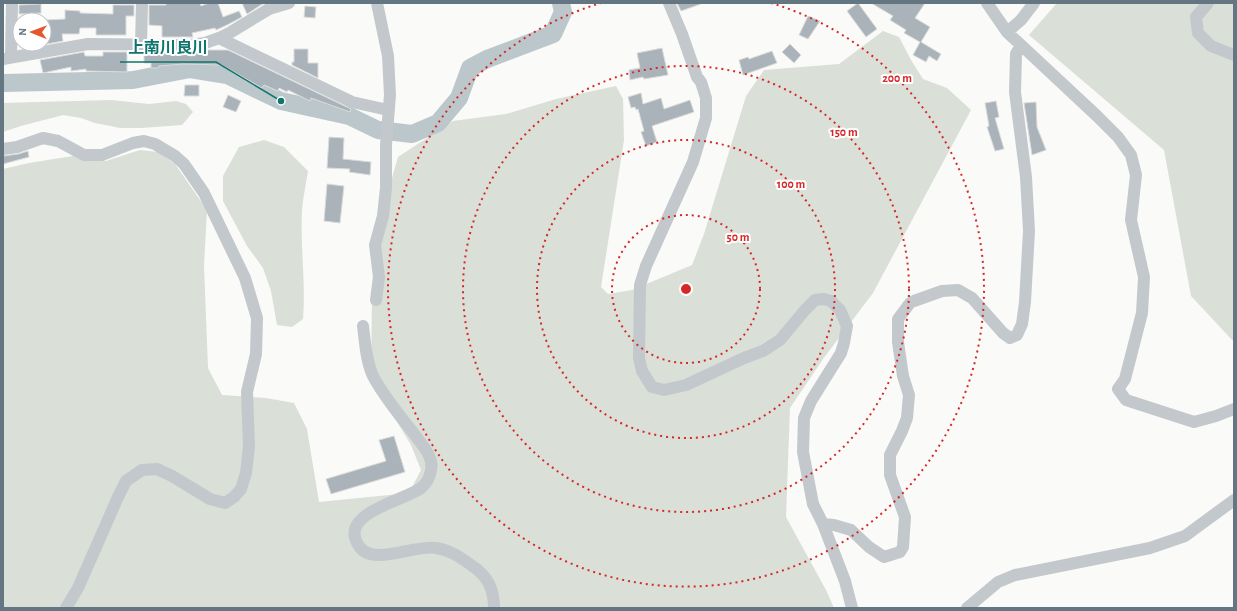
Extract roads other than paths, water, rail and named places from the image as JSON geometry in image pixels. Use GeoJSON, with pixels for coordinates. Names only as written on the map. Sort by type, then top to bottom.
{"type":"FeatureCollection","features":[{"type":"Feature","properties":{"kind":"street"},"geometry":{"type":"LineString","coordinates":[[12,3],[7,58],[78,45],[189,45],[205,43],[230,32],[269,9],[289,3]]}},
{"type":"Feature","properties":{"kind":"street"},"geometry":{"type":"LineString","coordinates":[[141,45],[142,3]]}},
{"type":"Feature","properties":{"kind":"street"},"geometry":{"type":"LineString","coordinates":[[376,300],[379,277],[375,245],[383,216],[386,188],[386,145],[390,94],[388,56],[377,3]]}},
{"type":"Feature","properties":{"kind":"street"},"geometry":{"type":"LineString","coordinates":[[669,3],[697,77],[701,82],[705,93],[706,118],[693,162],[646,266],[640,285],[639,358],[642,372],[652,387],[664,390],[686,385],[744,358],[763,351],[780,340],[805,310],[816,300],[824,299],[831,301],[840,310],[847,326],[844,343],[841,353],[811,402],[804,418],[803,452],[813,504],[823,524],[845,580],[852,608]]}},
{"type":"Feature","properties":{"kind":"street"},"geometry":{"type":"LineString","coordinates":[[987,3],[1007,32],[1097,116],[1118,137],[1131,155],[1136,175],[1131,220],[1144,277],[1142,313],[1125,379],[1118,389],[1126,400],[1194,422],[1234,409]]}},
{"type":"Feature","properties":{"kind":"street"},"geometry":{"type":"LineString","coordinates":[[1007,32],[1021,20],[1034,3]]}},
{"type":"Feature","properties":{"kind":"street"},"geometry":{"type":"LineString","coordinates":[[1208,3],[1196,17],[1198,33],[1210,46],[1234,55]]}},
{"type":"Feature","properties":{"kind":"street"},"geometry":{"type":"LineString","coordinates":[[218,38],[352,102],[388,110]]}},
{"type":"Feature","properties":{"kind":"street"},"geometry":{"type":"LineString","coordinates":[[823,524],[834,524],[851,530],[884,557],[900,552],[903,547],[905,517],[890,475],[890,455],[907,418],[909,395],[903,376],[898,342],[898,319],[910,303],[942,291],[958,290],[972,298],[1003,333],[1010,338],[1017,335],[1022,324],[1029,231],[1026,177],[1015,92],[1016,54],[1021,45]]}},
{"type":"Feature","properties":{"kind":"street"},"geometry":{"type":"LineString","coordinates":[[3,149],[17,147],[43,138],[58,141],[84,155],[102,155],[133,143],[144,141],[155,144],[175,156],[184,164],[204,193],[245,278],[257,318],[256,354],[247,392],[249,446],[246,474],[241,489],[234,497],[225,503],[210,498],[157,469],[142,470],[126,481],[78,588],[66,608]]}},
{"type":"Feature","properties":{"kind":"street"},"geometry":{"type":"LineString","coordinates":[[363,326],[367,356],[373,375],[393,406],[429,455],[432,466],[428,479],[421,488],[406,497],[377,507],[358,524],[355,530],[355,536],[358,546],[364,552],[372,556],[419,548],[435,547],[451,551],[476,568],[487,579],[492,589],[494,608]]}},
{"type":"Feature","properties":{"kind":"street"},"geometry":{"type":"LineString","coordinates":[[967,608],[998,582],[1015,575],[1150,548],[1185,536],[1234,500]]}},
{"type":"Feature","properties":{"kind":"waterway"},"geometry":{"type":"LineString","coordinates":[[3,83],[133,80],[190,69],[227,75],[281,101],[349,116],[378,130],[412,134],[438,123],[459,98],[470,68],[487,59],[553,34],[563,12],[561,3]]}},
{"type":"Feature","properties":{"kind":"place","name":"上南川良川"},"geometry":{"type":"Point","coordinates":[281,101]}}]}
